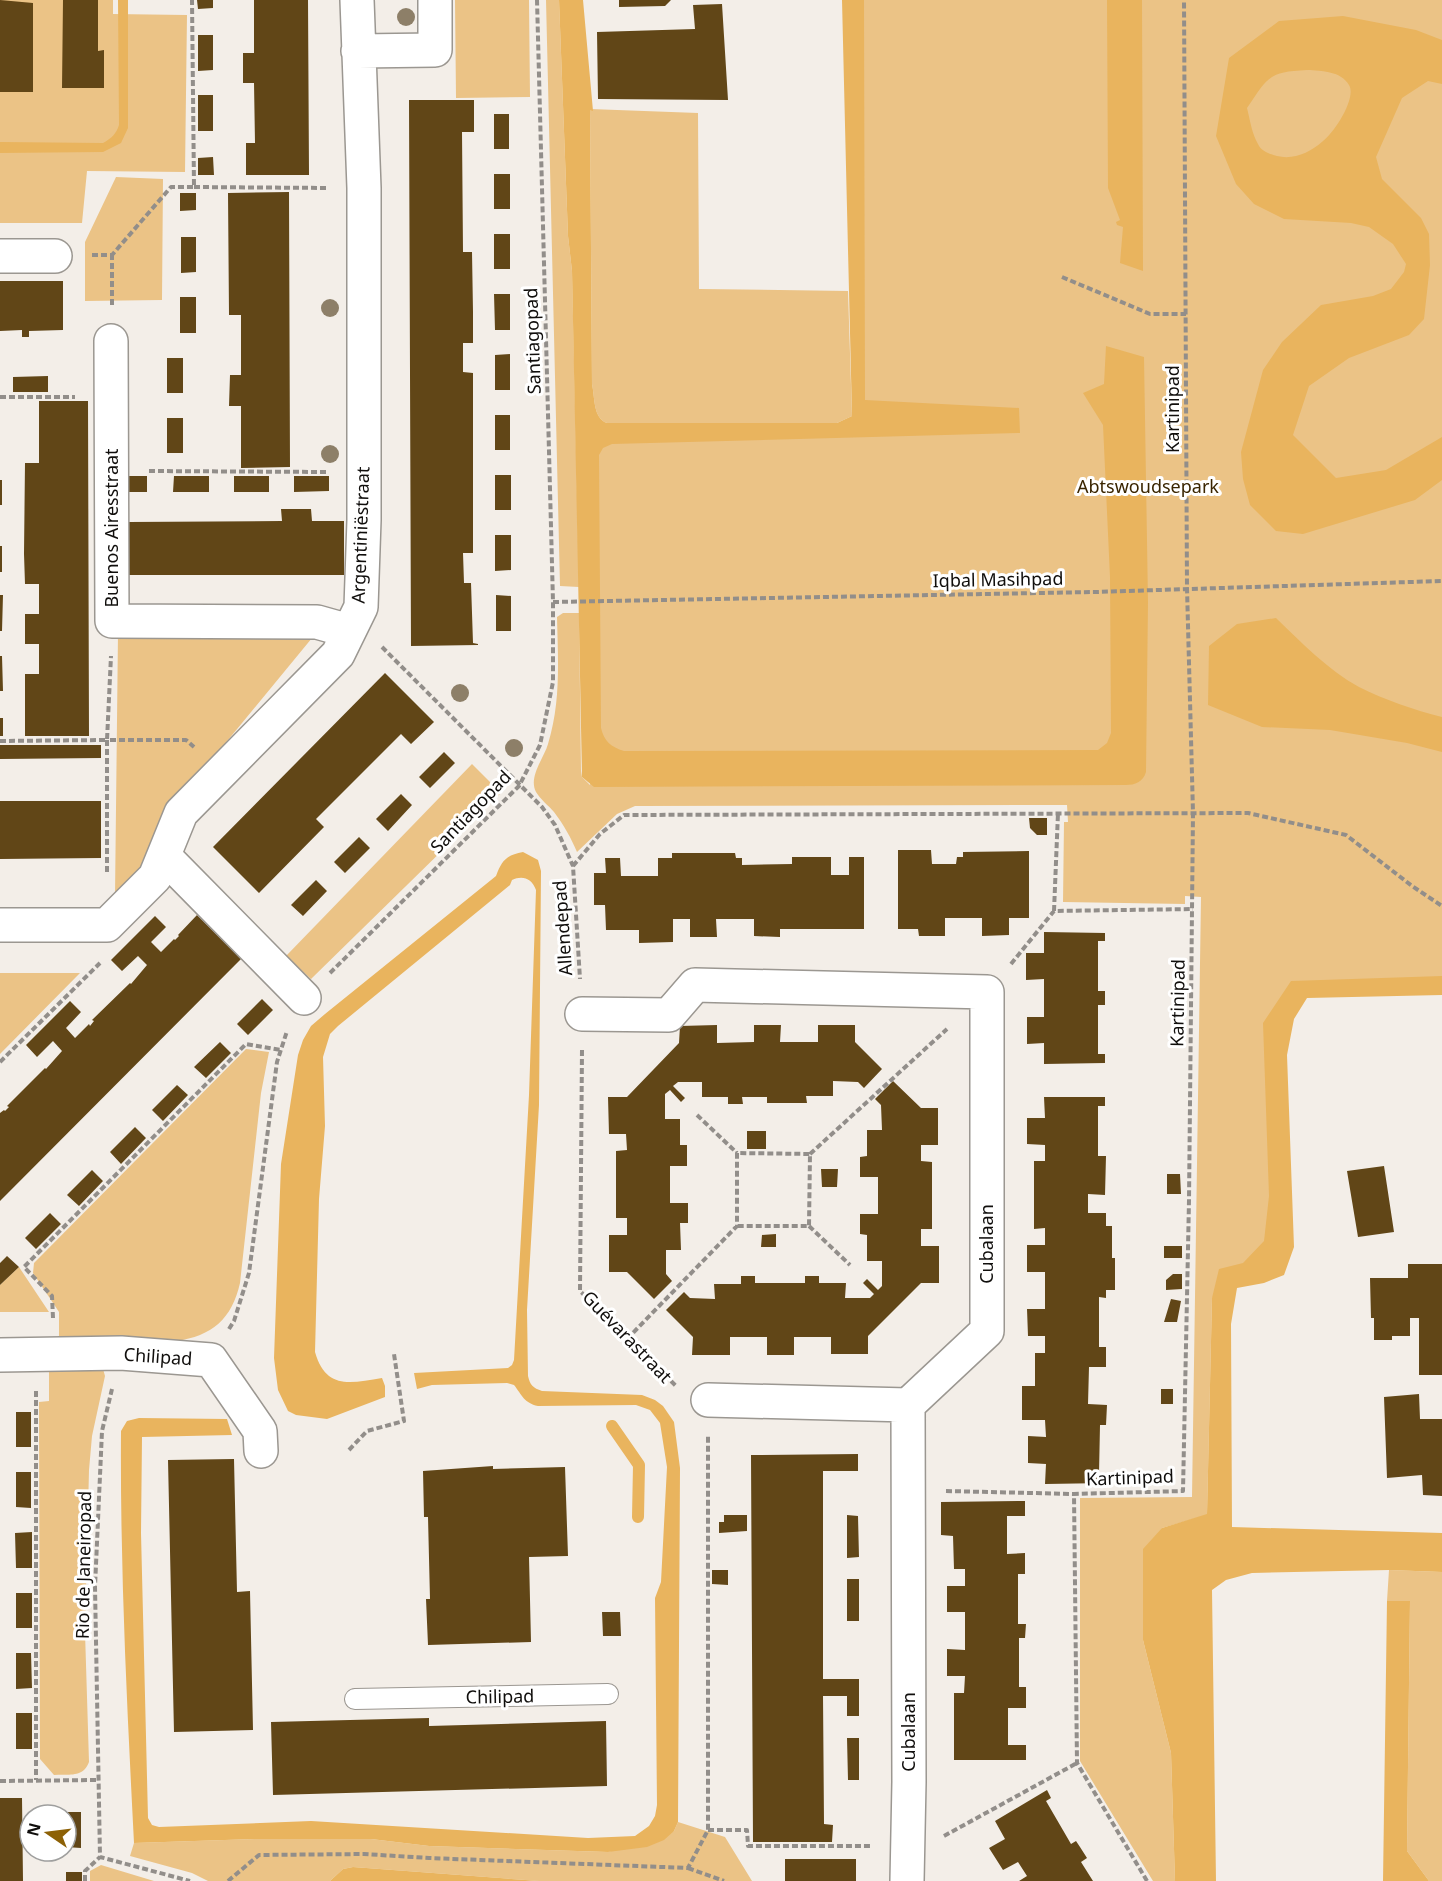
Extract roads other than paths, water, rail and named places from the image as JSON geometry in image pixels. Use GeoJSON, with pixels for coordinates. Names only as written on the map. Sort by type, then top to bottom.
{"type":"FeatureCollection","features":[{"type":"Feature","properties":{"kind":"street","name":"Argentiniëstraat"},"geometry":{"type":"LineString","coordinates":[[0,926],[107,925],[155,877],[181,813],[338,654],[361,608],[364,473],[364,188],[357,0]]}},
{"type":"Feature","properties":{"kind":"street"},"geometry":{"type":"LineString","coordinates":[[358,51],[435,50],[435,0]]}},
{"type":"Feature","properties":{"kind":"street"},"geometry":{"type":"LineString","coordinates":[[0,256],[55,256]]}},
{"type":"Feature","properties":{"kind":"street","name":"Buenos Airesstraat"},"geometry":{"type":"LineString","coordinates":[[111,341],[112,621],[317,622],[349,631]]}},
{"type":"Feature","properties":{"kind":"street"},"geometry":{"type":"LineString","coordinates":[[164,856],[304,998]]}},
{"type":"Feature","properties":{"kind":"street","name":"Cubalaan"},"geometry":{"type":"LineString","coordinates":[[582,1014],[669,1015],[695,985],[987,992],[987,1331],[908,1405],[907,1881]]}},
{"type":"Feature","properties":{"kind":"street","name":"Chilipad"},"geometry":{"type":"LineString","coordinates":[[0,1355],[121,1353],[211,1360],[260,1431],[261,1451]]}},
{"type":"Feature","properties":{"kind":"street"},"geometry":{"type":"LineString","coordinates":[[708,1400],[908,1405]]}},
{"type":"Feature","properties":{"kind":"lane","name":"Chilipad"},"geometry":{"type":"LineString","coordinates":[[355,1699],[608,1694]]}},
{"type":"Feature","properties":{"kind":"waterway"},"geometry":{"type":"LineString","coordinates":[[612,1426],[639,1465],[638,1517]]}},
{"type":"Feature","properties":{"kind":"park label","name":"Abtswoudsepark"},"geometry":{"type":"Point","coordinates":[1148,487]}}]}
